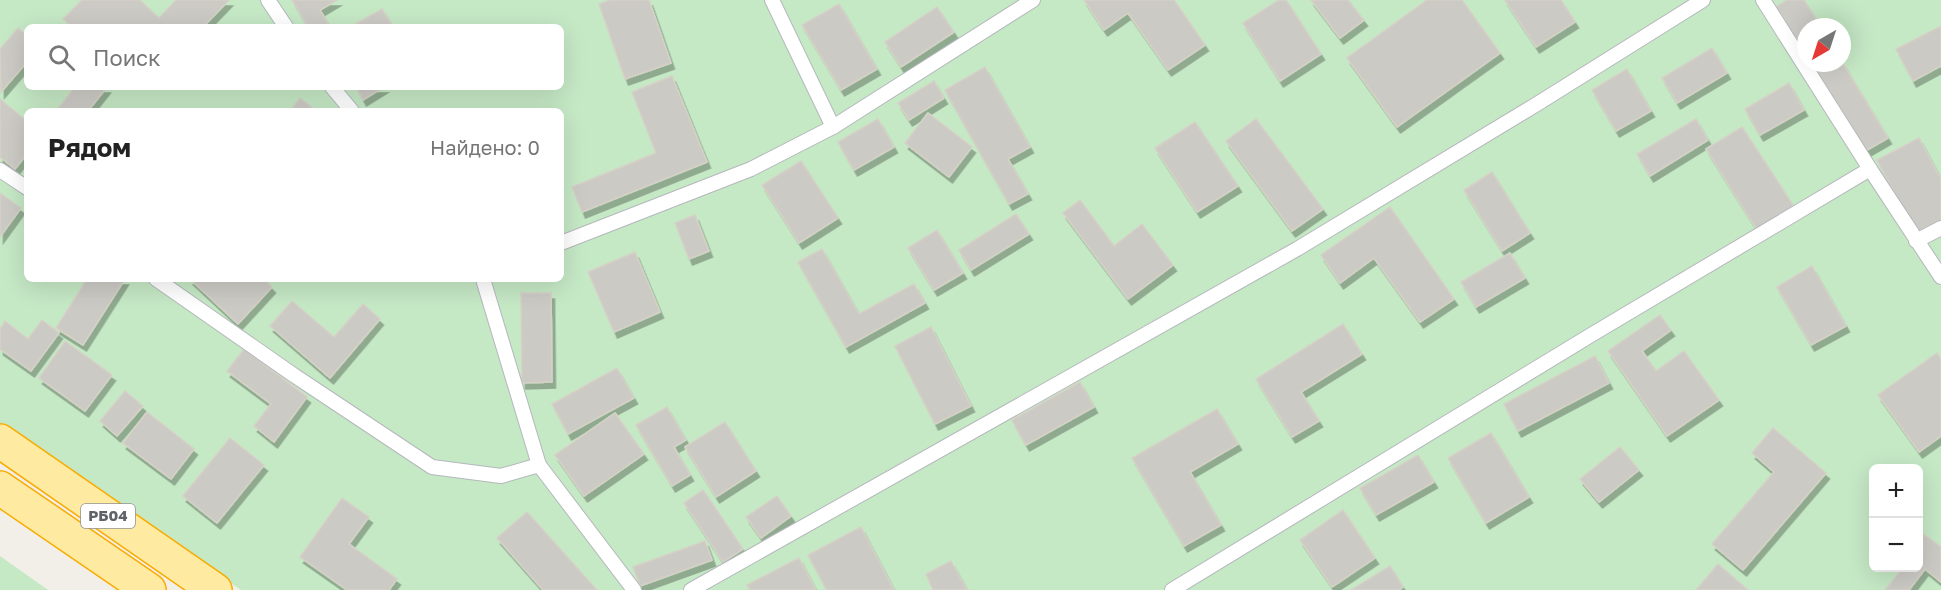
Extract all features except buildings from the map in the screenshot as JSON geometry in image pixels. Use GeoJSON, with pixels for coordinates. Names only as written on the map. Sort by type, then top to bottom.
{"type":"FeatureCollection","features":[{"type":"Feature","properties":{"kind":"highway","name":"РБ04"},"geometry":{"type":"LineString","coordinates":[[0,441],[216,590]]}},
{"type":"Feature","properties":{"kind":"highway","name":"РБ04"},"geometry":{"type":"LineString","coordinates":[[0,488],[149,590]]}},
{"type":"Feature","properties":{"kind":"lane"},"geometry":{"type":"LineString","coordinates":[[268,0],[284,24]]}},
{"type":"Feature","properties":{"kind":"lane"},"geometry":{"type":"LineString","coordinates":[[772,0],[832,127]]}},
{"type":"Feature","properties":{"kind":"lane"},"geometry":{"type":"LineString","coordinates":[[564,242],[751,170],[832,127],[1033,0]]}},
{"type":"Feature","properties":{"kind":"lane"},"geometry":{"type":"LineString","coordinates":[[691,590],[1297,249],[1537,104],[1703,0]]}},
{"type":"Feature","properties":{"kind":"lane"},"geometry":{"type":"LineString","coordinates":[[1763,0],[1941,277]]}},
{"type":"Feature","properties":{"kind":"lane"},"geometry":{"type":"LineString","coordinates":[[334,90],[350,108]]}},
{"type":"Feature","properties":{"kind":"lane"},"geometry":{"type":"LineString","coordinates":[[1172,590],[1591,335],[1870,169]]}},
{"type":"Feature","properties":{"kind":"lane"},"geometry":{"type":"LineString","coordinates":[[0,170],[24,186]]}},
{"type":"Feature","properties":{"kind":"lane"},"geometry":{"type":"LineString","coordinates":[[1916,241],[1941,228]]}},
{"type":"Feature","properties":{"kind":"lane"},"geometry":{"type":"LineString","coordinates":[[160,282],[295,376],[432,467],[501,476],[539,465]]}},
{"type":"Feature","properties":{"kind":"lane"},"geometry":{"type":"LineString","coordinates":[[484,282],[539,465],[634,590]]}},
{"type":"Feature","properties":{"kind":"green space"},"geometry":{"type":"Polygon","coordinates":[[[0,0],[1941,0],[1941,590],[241,590],[0,423],[0,0]]]}},
{"type":"Feature","properties":{"kind":"green space"},"geometry":{"type":"Polygon","coordinates":[[[0,556],[48,590],[0,590],[0,556]]]}}]}
